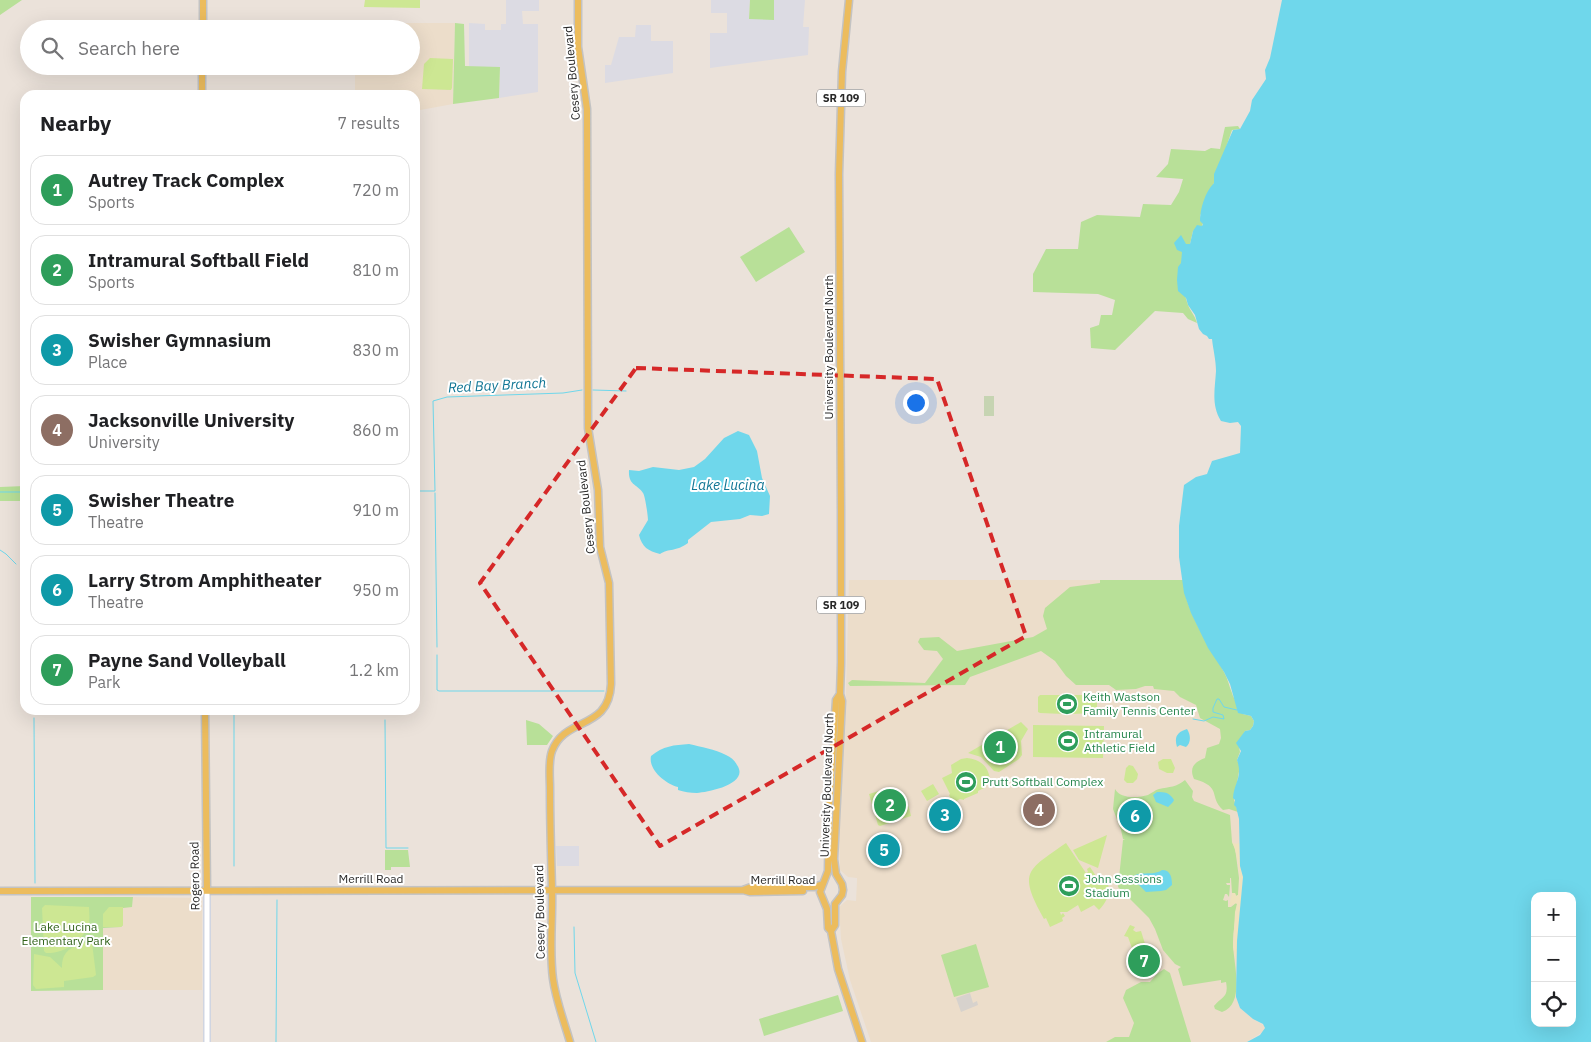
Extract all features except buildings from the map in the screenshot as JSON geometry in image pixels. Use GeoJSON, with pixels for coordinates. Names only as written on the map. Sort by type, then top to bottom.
{"type":"FeatureCollection","features":[{"type":"Feature","properties":{"kind":"main road"},"geometry":{"type":"LineString","coordinates":[[203,0],[203,20]]}},
{"type":"Feature","properties":{"kind":"main road","name":"Cesery Boulevard"},"geometry":{"type":"LineString","coordinates":[[570,1042],[553,980],[550,764],[552,751],[561,737],[570,730],[593,719],[603,710],[609,698],[611,684],[609,583],[600,547],[598,490],[588,428],[588,108],[578,47],[578,0]]}},
{"type":"Feature","properties":{"kind":"main road","name":"University Boulevard North"},"geometry":{"type":"LineString","coordinates":[[850,0],[842,72],[839,174],[841,663],[840,694],[836,700],[834,859],[836,874],[843,889],[841,896],[835,900],[833,930],[838,968],[862,1042]]}},
{"type":"Feature","properties":{"kind":"main road"},"geometry":{"type":"LineString","coordinates":[[202,75],[202,90]]}},
{"type":"Feature","properties":{"kind":"main road","name":"Rogero Road"},"geometry":{"type":"LineString","coordinates":[[206,715],[206,891]]}},
{"type":"Feature","properties":{"kind":"main road","name":"University Boulevard North"},"geometry":{"type":"LineString","coordinates":[[826,882],[828,871],[829,806],[836,754]]}},
{"type":"Feature","properties":{"kind":"main road","name":"SR 109"},"geometry":{"type":"LineString","coordinates":[[834,859],[833,871],[840,886],[840,891],[835,900]]}},
{"type":"Feature","properties":{"kind":"main road"},"geometry":{"type":"LineString","coordinates":[[835,900],[823,894],[826,882],[837,882]]}},
{"type":"Feature","properties":{"kind":"main road","name":"Merrill Road"},"geometry":{"type":"LineString","coordinates":[[743,890],[751,887],[812,887],[826,882]]}},
{"type":"Feature","properties":{"kind":"main road","name":"Merrill Road"},"geometry":{"type":"LineString","coordinates":[[0,891],[743,890],[750,892],[812,891],[823,894]]}},
{"type":"Feature","properties":{"kind":"main road","name":"University Boulevard North"},"geometry":{"type":"LineString","coordinates":[[823,894],[828,904],[828,928],[833,930]]}},
{"type":"Feature","properties":{"kind":"street","name":"Rogero Road"},"geometry":{"type":"LineString","coordinates":[[206,891],[207,1042]]}},
{"type":"Feature","properties":{"kind":"highlighted area"},"geometry":{"type":"Polygon","coordinates":[[[636,368],[937,379],[1026,636],[660,846],[480,583],[636,368]]]}},
{"type":"Feature","properties":{"kind":"shaded area"},"geometry":{"type":"Polygon","coordinates":[[[506,0],[539,0],[539,11],[522,11],[523,24],[538,24],[538,92],[499,98],[500,67],[469,67],[469,23],[485,24],[485,30],[501,30],[501,24],[506,24],[506,0]]]}},
{"type":"Feature","properties":{"kind":"shaded area"},"geometry":{"type":"Polygon","coordinates":[[[711,0],[750,0],[749,19],[774,19],[774,0],[805,0],[803,27],[809,27],[808,55],[710,68],[710,33],[727,33],[727,13],[711,13],[711,0]]]}},
{"type":"Feature","properties":{"kind":"shaded area"},"geometry":{"type":"Polygon","coordinates":[[[420,23],[455,23],[453,104],[420,110],[420,90],[355,90],[355,75],[420,75],[420,23]]]}},
{"type":"Feature","properties":{"kind":"shaded area"},"geometry":{"type":"Polygon","coordinates":[[[636,25],[651,25],[651,41],[673,41],[673,73],[605,83],[605,65],[611,65],[619,37],[635,37],[636,25]]]}},
{"type":"Feature","properties":{"kind":"shaded area"},"geometry":{"type":"Polygon","coordinates":[[[849,580],[1183,580],[1184,593],[1191,613],[1224,672],[1238,713],[1236,807],[1239,819],[1240,866],[1236,997],[1240,1008],[1265,1026],[1264,1031],[1247,1042],[871,1042],[850,980],[841,939],[839,907],[847,900],[856,901],[857,881],[857,878],[848,877],[840,870],[839,840],[849,580]]]}},
{"type":"Feature","properties":{"kind":"shaded area"},"geometry":{"type":"Polygon","coordinates":[[[556,846],[579,846],[579,866],[557,866],[556,846]]]}},
{"type":"Feature","properties":{"kind":"shaded area"},"geometry":{"type":"Polygon","coordinates":[[[133,897],[202,898],[202,990],[103,990],[103,927],[121,927],[123,907],[132,907],[133,897]]]}},
{"type":"Feature","properties":{"kind":"shaded area"},"geometry":{"type":"Polygon","coordinates":[[[970,993],[973,1003],[977,1001],[978,1005],[961,1012],[956,998],[970,993]]]}},
{"type":"Feature","properties":{"kind":"green space"},"geometry":{"type":"Polygon","coordinates":[[[0,0],[22,0],[0,15],[0,0]]]}},
{"type":"Feature","properties":{"kind":"green space"},"geometry":{"type":"Polygon","coordinates":[[[365,0],[420,0],[420,8],[364,7],[365,0]]]}},
{"type":"Feature","properties":{"kind":"green space"},"geometry":{"type":"Polygon","coordinates":[[[750,0],[774,0],[774,20],[749,19],[750,0]]]}},
{"type":"Feature","properties":{"kind":"green space"},"geometry":{"type":"Polygon","coordinates":[[[455,23],[464,24],[465,66],[500,67],[499,98],[453,104],[455,23]]]}},
{"type":"Feature","properties":{"kind":"green space"},"geometry":{"type":"Polygon","coordinates":[[[430,58],[453,59],[451,90],[422,89],[424,64],[430,58]]]}},
{"type":"Feature","properties":{"kind":"green space"},"geometry":{"type":"Polygon","coordinates":[[[1238,126],[1240,129],[1232,130],[1214,183],[1200,216],[1203,223],[1202,226],[1193,231],[1190,244],[1186,244],[1182,257],[1184,289],[1188,305],[1197,323],[1188,319],[1183,313],[1155,311],[1115,350],[1091,348],[1090,328],[1099,325],[1101,315],[1112,315],[1115,300],[1098,294],[1033,292],[1033,274],[1046,249],[1078,249],[1081,222],[1097,215],[1140,217],[1143,204],[1171,205],[1179,192],[1183,179],[1156,177],[1168,164],[1171,149],[1205,151],[1211,148],[1220,149],[1225,127],[1238,126]]]}},
{"type":"Feature","properties":{"kind":"green space"},"geometry":{"type":"Polygon","coordinates":[[[789,227],[805,252],[756,282],[740,257],[789,227]]]}},
{"type":"Feature","properties":{"kind":"green space"},"geometry":{"type":"Polygon","coordinates":[[[984,396],[994,396],[994,416],[984,416],[984,396]]]}},
{"type":"Feature","properties":{"kind":"green space"},"geometry":{"type":"Polygon","coordinates":[[[20,486],[20,501],[0,501],[0,487],[20,486]]]}},
{"type":"Feature","properties":{"kind":"green space"},"geometry":{"type":"Polygon","coordinates":[[[1100,580],[1183,580],[1188,604],[1193,616],[1225,675],[1234,698],[1243,714],[1251,716],[1254,721],[1250,730],[1245,731],[1239,746],[1240,752],[1237,760],[1240,766],[1234,800],[1238,812],[1229,809],[1223,810],[1209,785],[1194,779],[1192,769],[1198,761],[1205,758],[1207,748],[1219,744],[1221,738],[1220,729],[1200,718],[1196,705],[1180,697],[1174,691],[1154,689],[1153,686],[1116,690],[1109,685],[1076,685],[1066,676],[1055,661],[1041,651],[970,677],[965,685],[850,686],[848,683],[852,680],[925,683],[943,659],[937,651],[924,650],[918,642],[920,638],[939,637],[957,651],[1033,637],[1047,629],[1043,616],[1045,608],[1070,587],[1100,583],[1100,580]]]}},
{"type":"Feature","properties":{"kind":"green space","name":"Keith Wastson Family Tennis Center"},"geometry":{"type":"Polygon","coordinates":[[[1040,695],[1064,695],[1069,697],[1071,695],[1095,695],[1097,696],[1097,711],[1095,713],[1071,714],[1066,712],[1064,714],[1040,713],[1038,712],[1038,697],[1040,695]]]}},
{"type":"Feature","properties":{"kind":"green space"},"geometry":{"type":"Polygon","coordinates":[[[526,720],[539,724],[553,736],[547,745],[527,745],[526,720]]]}},
{"type":"Feature","properties":{"kind":"green space"},"geometry":{"type":"Polygon","coordinates":[[[1021,722],[1028,729],[1021,741],[1022,755],[999,772],[994,771],[981,757],[968,753],[1021,722]]]}},
{"type":"Feature","properties":{"kind":"green space","name":"Intramural Athletic Field"},"geometry":{"type":"Polygon","coordinates":[[[1033,725],[1104,726],[1103,758],[1033,757],[1033,725]]]}},
{"type":"Feature","properties":{"kind":"green space","name":"Prutt Softball Complex"},"geometry":{"type":"Polygon","coordinates":[[[967,758],[983,764],[990,779],[978,793],[953,803],[942,778],[952,773],[951,765],[967,758]]]}},
{"type":"Feature","properties":{"kind":"green space"},"geometry":{"type":"Polygon","coordinates":[[[1163,759],[1171,759],[1175,768],[1173,773],[1167,773],[1159,769],[1158,762],[1163,759]]]}},
{"type":"Feature","properties":{"kind":"green space"},"geometry":{"type":"Polygon","coordinates":[[[1129,765],[1133,766],[1138,774],[1137,779],[1133,783],[1127,783],[1124,780],[1126,768],[1129,765]]]}},
{"type":"Feature","properties":{"kind":"green space"},"geometry":{"type":"Polygon","coordinates":[[[1185,780],[1193,791],[1192,797],[1194,801],[1230,815],[1232,842],[1235,848],[1239,878],[1238,895],[1236,896],[1235,893],[1232,893],[1230,878],[1230,883],[1226,883],[1230,885],[1229,897],[1225,894],[1223,900],[1228,900],[1228,907],[1237,904],[1233,933],[1236,992],[1234,1001],[1229,1008],[1222,1012],[1215,1009],[1214,1006],[1226,994],[1226,982],[1221,983],[1221,980],[1183,986],[1178,969],[1181,967],[1175,964],[1163,950],[1149,918],[1118,887],[1123,840],[1125,839],[1123,839],[1113,809],[1115,789],[1121,795],[1139,797],[1176,785],[1185,780]]]}},
{"type":"Feature","properties":{"kind":"green space"},"geometry":{"type":"Polygon","coordinates":[[[933,784],[939,794],[927,801],[921,791],[933,784]]]}},
{"type":"Feature","properties":{"kind":"green space"},"geometry":{"type":"Polygon","coordinates":[[[882,790],[893,792],[902,797],[908,804],[911,816],[878,825],[869,794],[882,790]]]}},
{"type":"Feature","properties":{"kind":"green space"},"geometry":{"type":"Polygon","coordinates":[[[1107,835],[1098,868],[1079,860],[1073,850],[1107,835]]]}},
{"type":"Feature","properties":{"kind":"green space","name":"John Sessions Stadium"},"geometry":{"type":"Polygon","coordinates":[[[1066,843],[1086,873],[1090,867],[1098,879],[1106,877],[1108,895],[1099,910],[1094,905],[1081,912],[1078,905],[1067,912],[1060,912],[1061,915],[1063,913],[1065,916],[1062,918],[1063,921],[1050,927],[1046,918],[1044,919],[1031,891],[1030,874],[1042,860],[1066,843]]]}},
{"type":"Feature","properties":{"kind":"green space"},"geometry":{"type":"Polygon","coordinates":[[[385,850],[408,850],[410,867],[391,867],[391,870],[385,870],[385,850]]]}},
{"type":"Feature","properties":{"kind":"green space","name":"Lake Lucina Elementary Park"},"geometry":{"type":"Polygon","coordinates":[[[31,897],[133,897],[132,907],[123,908],[123,925],[121,927],[103,928],[103,990],[31,991],[31,897]]]}},
{"type":"Feature","properties":{"kind":"green space"},"geometry":{"type":"Polygon","coordinates":[[[45,905],[89,907],[89,921],[78,941],[60,951],[46,953],[44,951],[42,908],[45,905]]]}},
{"type":"Feature","properties":{"kind":"green space"},"geometry":{"type":"Polygon","coordinates":[[[109,907],[123,907],[123,925],[121,927],[103,927],[103,914],[109,907]]]}},
{"type":"Feature","properties":{"kind":"green space"},"geometry":{"type":"Polygon","coordinates":[[[1130,925],[1135,927],[1133,930],[1136,932],[1141,931],[1146,947],[1133,951],[1128,937],[1124,936],[1130,925]]]}},
{"type":"Feature","properties":{"kind":"green space"},"geometry":{"type":"Polygon","coordinates":[[[84,943],[92,943],[96,975],[64,981],[64,987],[36,989],[33,985],[34,954],[50,957],[62,968],[63,958],[67,951],[84,943]]]}},
{"type":"Feature","properties":{"kind":"green space"},"geometry":{"type":"Polygon","coordinates":[[[976,944],[989,987],[954,997],[941,955],[976,944]]]}},
{"type":"Feature","properties":{"kind":"green space"},"geometry":{"type":"Polygon","coordinates":[[[1147,949],[1155,970],[1140,975],[1133,954],[1147,949]]]}},
{"type":"Feature","properties":{"kind":"green space"},"geometry":{"type":"Polygon","coordinates":[[[1164,969],[1170,973],[1191,1042],[1106,1042],[1115,1037],[1129,1037],[1134,1023],[1123,998],[1126,990],[1141,982],[1150,982],[1164,969]]]}},
{"type":"Feature","properties":{"kind":"green space"},"geometry":{"type":"Polygon","coordinates":[[[838,995],[843,1011],[764,1036],[759,1019],[838,995]]]}},
{"type":"Feature","properties":{"kind":"sand"},"geometry":{"type":"Polygon","coordinates":[[[1232,842],[1239,843],[1240,866],[1243,877],[1236,961],[1233,947],[1237,904],[1229,907],[1232,893],[1235,893],[1236,896],[1238,895],[1239,868],[1232,842]]]}},
{"type":"Feature","properties":{"kind":"water"},"geometry":{"type":"Polygon","coordinates":[[[1282,0],[1591,0],[1591,1042],[1247,1042],[1260,1035],[1265,1028],[1263,1024],[1253,1019],[1240,1008],[1236,997],[1237,941],[1243,877],[1240,866],[1239,819],[1233,798],[1239,776],[1237,760],[1241,751],[1236,743],[1245,731],[1250,730],[1254,721],[1251,716],[1238,713],[1230,684],[1208,648],[1191,613],[1184,593],[1179,557],[1179,526],[1184,485],[1196,477],[1207,474],[1212,461],[1240,453],[1241,426],[1238,422],[1221,421],[1218,415],[1215,403],[1216,367],[1212,339],[1209,339],[1199,329],[1195,315],[1188,305],[1186,298],[1178,291],[1178,267],[1181,263],[1182,252],[1177,250],[1174,243],[1181,235],[1186,244],[1190,244],[1193,231],[1197,225],[1202,226],[1203,224],[1200,221],[1202,206],[1208,191],[1214,183],[1214,174],[1233,130],[1240,129],[1250,111],[1252,100],[1266,79],[1265,70],[1270,58],[1282,0]]]}},
{"type":"Feature","properties":{"kind":"water","name":"Lake Lucina"},"geometry":{"type":"Polygon","coordinates":[[[738,431],[749,435],[757,451],[762,478],[770,496],[769,514],[762,516],[750,515],[740,519],[711,522],[688,540],[688,543],[684,546],[660,554],[646,548],[639,535],[648,520],[645,498],[641,490],[630,479],[629,470],[639,471],[653,467],[679,470],[694,467],[705,459],[724,438],[738,431]]]}},
{"type":"Feature","properties":{"kind":"water"},"geometry":{"type":"Polygon","coordinates":[[[1187,729],[1190,736],[1189,743],[1186,747],[1180,745],[1177,747],[1177,735],[1187,729]]]}},
{"type":"Feature","properties":{"kind":"water"},"geometry":{"type":"Polygon","coordinates":[[[689,744],[713,750],[730,757],[740,772],[738,777],[733,782],[718,789],[694,793],[678,790],[678,787],[663,780],[652,766],[651,756],[669,747],[689,744]]]}},
{"type":"Feature","properties":{"kind":"water"},"geometry":{"type":"Polygon","coordinates":[[[1157,792],[1169,794],[1174,800],[1173,802],[1168,807],[1156,802],[1153,795],[1157,792]]]}},
{"type":"Feature","properties":{"kind":"water"},"geometry":{"type":"Polygon","coordinates":[[[1162,870],[1167,871],[1171,877],[1172,885],[1166,890],[1146,892],[1139,885],[1130,882],[1130,879],[1137,874],[1154,873],[1162,870]]]}},
{"type":"Feature","properties":{"kind":"waterway","name":"Red Bay Branch"},"geometry":{"type":"LineString","coordinates":[[420,491],[435,491],[433,401],[447,397],[563,393],[582,390]]}},
{"type":"Feature","properties":{"kind":"waterway"},"geometry":{"type":"LineString","coordinates":[[593,390],[626,391]]}},
{"type":"Feature","properties":{"kind":"waterway","name":"Red Bay Branch"},"geometry":{"type":"LineString","coordinates":[[0,492],[20,492]]}},
{"type":"Feature","properties":{"kind":"waterway"},"geometry":{"type":"LineString","coordinates":[[435,493],[437,647]]}},
{"type":"Feature","properties":{"kind":"waterway"},"geometry":{"type":"LineString","coordinates":[[0,550],[16,564]]}},
{"type":"Feature","properties":{"kind":"waterway"},"geometry":{"type":"LineString","coordinates":[[437,655],[437,690],[439,691],[604,691]]}},
{"type":"Feature","properties":{"kind":"waterway"},"geometry":{"type":"LineString","coordinates":[[1193,719],[1204,721],[1213,717],[1224,719],[1223,715],[1213,712],[1217,699],[1219,699],[1224,707],[1237,710]]}},
{"type":"Feature","properties":{"kind":"waterway"},"geometry":{"type":"LineString","coordinates":[[234,715],[234,866]]}},
{"type":"Feature","properties":{"kind":"waterway"},"geometry":{"type":"LineString","coordinates":[[34,718],[35,883]]}},
{"type":"Feature","properties":{"kind":"waterway"},"geometry":{"type":"LineString","coordinates":[[385,720],[386,848],[408,848]]}},
{"type":"Feature","properties":{"kind":"waterway"},"geometry":{"type":"LineString","coordinates":[[276,1042],[277,900]]}},
{"type":"Feature","properties":{"kind":"waterway"},"geometry":{"type":"LineString","coordinates":[[574,927],[575,973],[596,1042]]}},
{"type":"Feature","properties":{"kind":"place","name":"Keith Wastson Family Tennis Center"},"geometry":{"type":"Point","coordinates":[1067,704]}},
{"type":"Feature","properties":{"kind":"place","name":"Intramural Athletic Field"},"geometry":{"type":"Point","coordinates":[1068,741]}},
{"type":"Feature","properties":{"kind":"place","name":"Autrey Track Complex"},"geometry":{"type":"Point","coordinates":[1000,747]}},
{"type":"Feature","properties":{"kind":"place","name":"Prutt Softball Complex"},"geometry":{"type":"Point","coordinates":[966,782]}},
{"type":"Feature","properties":{"kind":"place","name":"Intramural Softball Field"},"geometry":{"type":"Point","coordinates":[890,805]}},
{"type":"Feature","properties":{"kind":"place","name":"Jacksonville University"},"geometry":{"type":"Point","coordinates":[1039,810]}},
{"type":"Feature","properties":{"kind":"place","name":"Swisher Gymnasium"},"geometry":{"type":"Point","coordinates":[945,815]}},
{"type":"Feature","properties":{"kind":"place","name":"Larry Strom Amphitheater"},"geometry":{"type":"Point","coordinates":[1135,816]}},
{"type":"Feature","properties":{"kind":"place","name":"Swisher Theatre"},"geometry":{"type":"Point","coordinates":[884,850]}},
{"type":"Feature","properties":{"kind":"place","name":"John Sessions Stadium"},"geometry":{"type":"Point","coordinates":[1069,886]}},
{"type":"Feature","properties":{"kind":"place","name":"Payne Sand Volleyball"},"geometry":{"type":"Point","coordinates":[1144,961]}}]}
